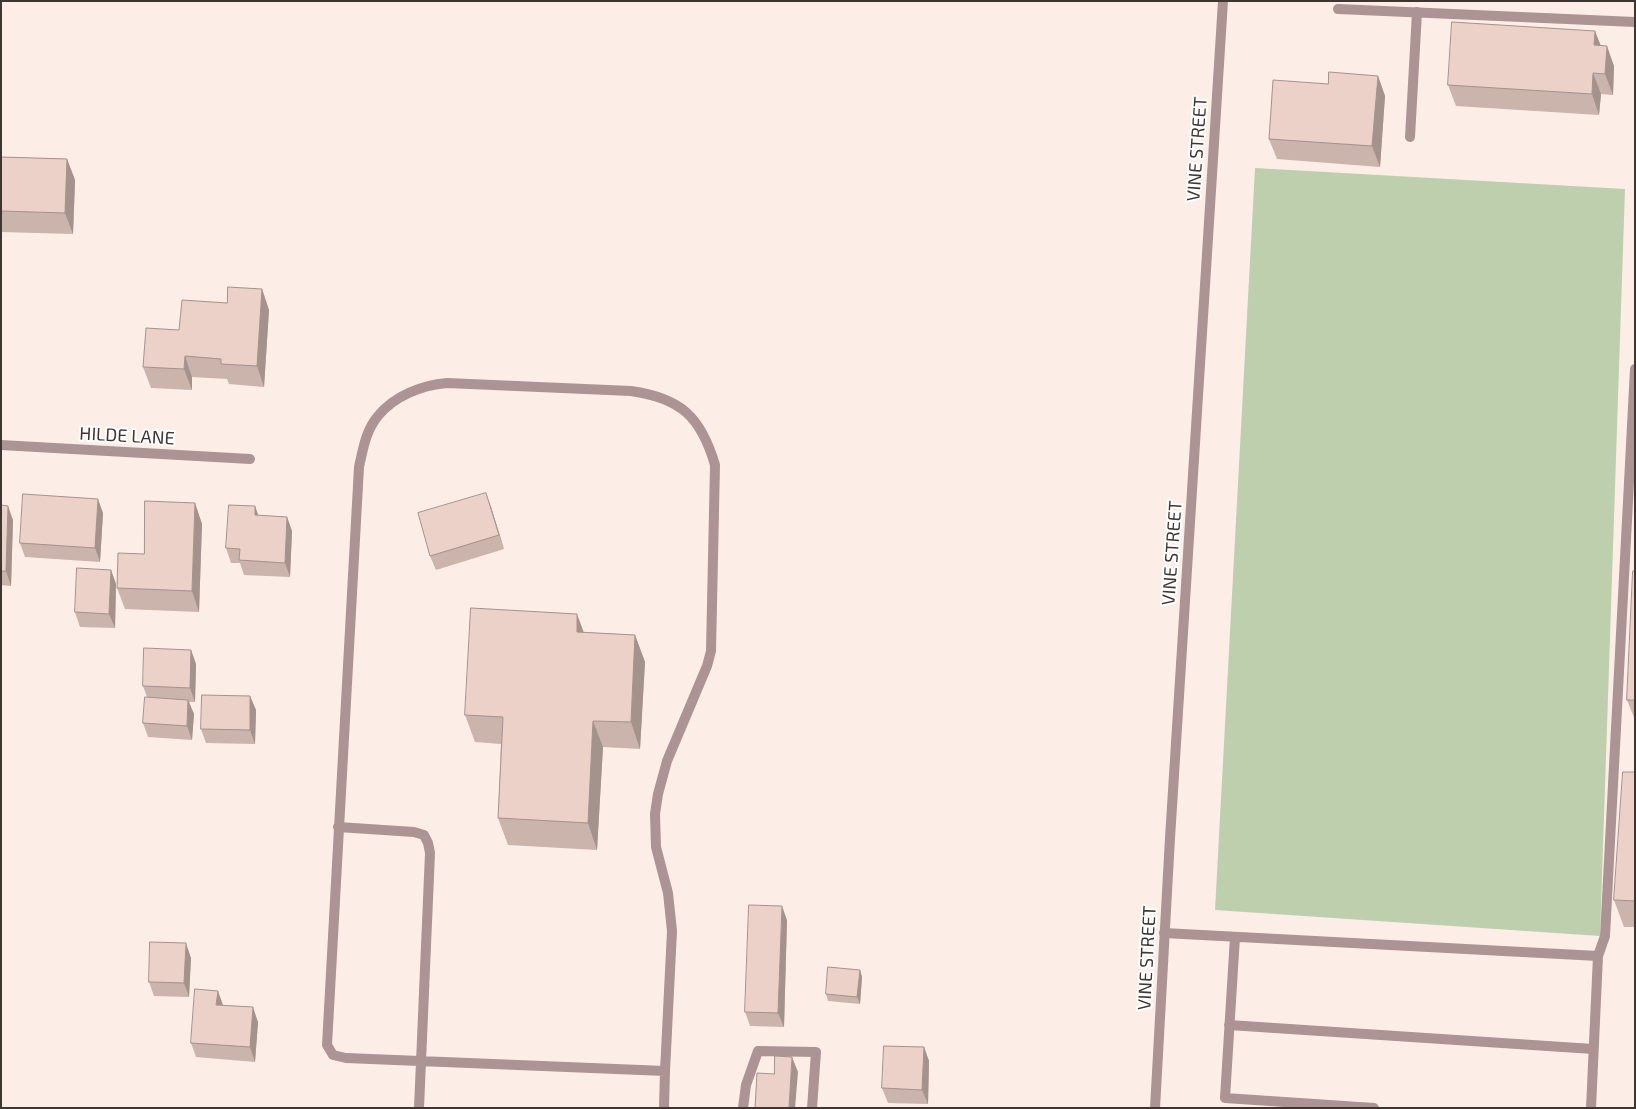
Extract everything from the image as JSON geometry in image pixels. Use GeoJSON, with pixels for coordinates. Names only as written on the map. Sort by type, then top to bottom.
{"type":"FeatureCollection","features":[{"type":"Feature","properties":{"kind":"street","name":"VINE STREET"},"geometry":{"type":"LineString","coordinates":[[1155,1108],[1164,933],[1223,1]]}},
{"type":"Feature","properties":{"kind":"street"},"geometry":{"type":"LineString","coordinates":[[1338,8],[1635,22]]}},
{"type":"Feature","properties":{"kind":"street"},"geometry":{"type":"LineString","coordinates":[[1410,137],[1417,12]]}},
{"type":"Feature","properties":{"kind":"street"},"geometry":{"type":"LineString","coordinates":[[1591,1108],[1598,956],[1605,936],[1635,368]]}},
{"type":"Feature","properties":{"kind":"street"},"geometry":{"type":"LineString","coordinates":[[664,1071],[346,1058],[333,1054],[327,1046],[360,467],[364,444],[378,416],[391,405],[420,388],[447,382],[649,393],[665,398],[680,406],[700,429],[709,446],[715,465],[711,651],[707,666],[667,761],[655,814],[656,847],[668,893],[672,924],[664,1071],[664,1108]]}},
{"type":"Feature","properties":{"kind":"street","name":"HILDE LANE"},"geometry":{"type":"LineString","coordinates":[[1,445],[250,459]]}},
{"type":"Feature","properties":{"kind":"street"},"geometry":{"type":"LineString","coordinates":[[338,827],[414,832],[424,835],[428,843],[430,854],[419,1108]]}},
{"type":"Feature","properties":{"kind":"street"},"geometry":{"type":"LineString","coordinates":[[1164,933],[1598,956]]}},
{"type":"Feature","properties":{"kind":"street"},"geometry":{"type":"LineString","coordinates":[[1235,937],[1225,1098],[1374,1108]]}},
{"type":"Feature","properties":{"kind":"street"},"geometry":{"type":"LineString","coordinates":[[1229,1024],[1593,1048]]}},
{"type":"Feature","properties":{"kind":"street"},"geometry":{"type":"LineString","coordinates":[[743,1108],[746,1085],[758,1051],[816,1052],[812,1108]]}},
{"type":"Feature","properties":{"kind":"green space"},"geometry":{"type":"Polygon","coordinates":[[[1255,168],[1625,189],[1600,936],[1215,910],[1255,168]]]}},
{"type":"Feature","properties":{"kind":"building"},"geometry":{"type":"Polygon","coordinates":[[[1452,22],[1595,31],[1594,45],[1607,46],[1605,74],[1593,73],[1592,94],[1448,85],[1452,22]]]}},
{"type":"Feature","properties":{"kind":"building"},"geometry":{"type":"Polygon","coordinates":[[[1329,72],[1378,76],[1372,146],[1269,139],[1273,80],[1328,84],[1329,72]]]}},
{"type":"Feature","properties":{"kind":"building"},"geometry":{"type":"Polygon","coordinates":[[[1,157],[67,159],[65,213],[1,211],[1,157]]]}},
{"type":"Feature","properties":{"kind":"building"},"geometry":{"type":"Polygon","coordinates":[[[228,287],[262,289],[257,366],[221,364],[221,359],[185,356],[184,369],[143,367],[146,328],[179,330],[182,300],[227,303],[228,287]]]}},
{"type":"Feature","properties":{"kind":"building"},"geometry":{"type":"Polygon","coordinates":[[[486,493],[499,535],[430,556],[418,513],[486,493]]]}},
{"type":"Feature","properties":{"kind":"building"},"geometry":{"type":"Polygon","coordinates":[[[23,494],[98,499],[95,548],[20,543],[23,494]]]}},
{"type":"Feature","properties":{"kind":"building"},"geometry":{"type":"Polygon","coordinates":[[[145,501],[195,503],[192,591],[117,588],[118,553],[144,554],[145,501]]]}},
{"type":"Feature","properties":{"kind":"building"},"geometry":{"type":"Polygon","coordinates":[[[1,505],[8,506],[6,571],[1,571],[1,505]]]}},
{"type":"Feature","properties":{"kind":"building"},"geometry":{"type":"Polygon","coordinates":[[[229,505],[255,506],[255,515],[287,517],[285,563],[239,560],[240,549],[226,548],[229,505]]]}},
{"type":"Feature","properties":{"kind":"building"},"geometry":{"type":"Polygon","coordinates":[[[77,568],[111,570],[109,614],[75,612],[77,568]]]}},
{"type":"Feature","properties":{"kind":"building"},"geometry":{"type":"Polygon","coordinates":[[[1633,571],[1635,571],[1635,700],[1627,700],[1633,571]]]}},
{"type":"Feature","properties":{"kind":"building"},"geometry":{"type":"Polygon","coordinates":[[[471,608],[577,614],[577,632],[635,635],[631,722],[593,721],[588,823],[498,818],[503,717],[465,715],[471,608]]]}},
{"type":"Feature","properties":{"kind":"building"},"geometry":{"type":"Polygon","coordinates":[[[144,648],[191,650],[190,688],[143,686],[144,648]]]}},
{"type":"Feature","properties":{"kind":"building"},"geometry":{"type":"Polygon","coordinates":[[[202,695],[250,696],[250,730],[201,729],[202,695]]]}},
{"type":"Feature","properties":{"kind":"building"},"geometry":{"type":"Polygon","coordinates":[[[145,697],[188,700],[187,726],[143,723],[145,697]]]}},
{"type":"Feature","properties":{"kind":"building"},"geometry":{"type":"Polygon","coordinates":[[[1623,772],[1635,772],[1635,901],[1614,900],[1623,772]]]}},
{"type":"Feature","properties":{"kind":"building"},"geometry":{"type":"Polygon","coordinates":[[[749,905],[782,906],[778,1013],[745,1012],[749,905]]]}},
{"type":"Feature","properties":{"kind":"building"},"geometry":{"type":"Polygon","coordinates":[[[150,942],[186,943],[184,983],[149,982],[150,942]]]}},
{"type":"Feature","properties":{"kind":"building"},"geometry":{"type":"Polygon","coordinates":[[[828,967],[860,970],[857,997],[826,994],[828,967]]]}},
{"type":"Feature","properties":{"kind":"building"},"geometry":{"type":"Polygon","coordinates":[[[195,989],[218,991],[216,1005],[253,1007],[250,1047],[191,1043],[195,989]]]}},
{"type":"Feature","properties":{"kind":"building"},"geometry":{"type":"Polygon","coordinates":[[[884,1046],[924,1047],[922,1090],[882,1088],[884,1046]]]}},
{"type":"Feature","properties":{"kind":"building"},"geometry":{"type":"Polygon","coordinates":[[[775,1056],[792,1057],[789,1108],[755,1108],[757,1073],[774,1074],[775,1056]]]}}]}
